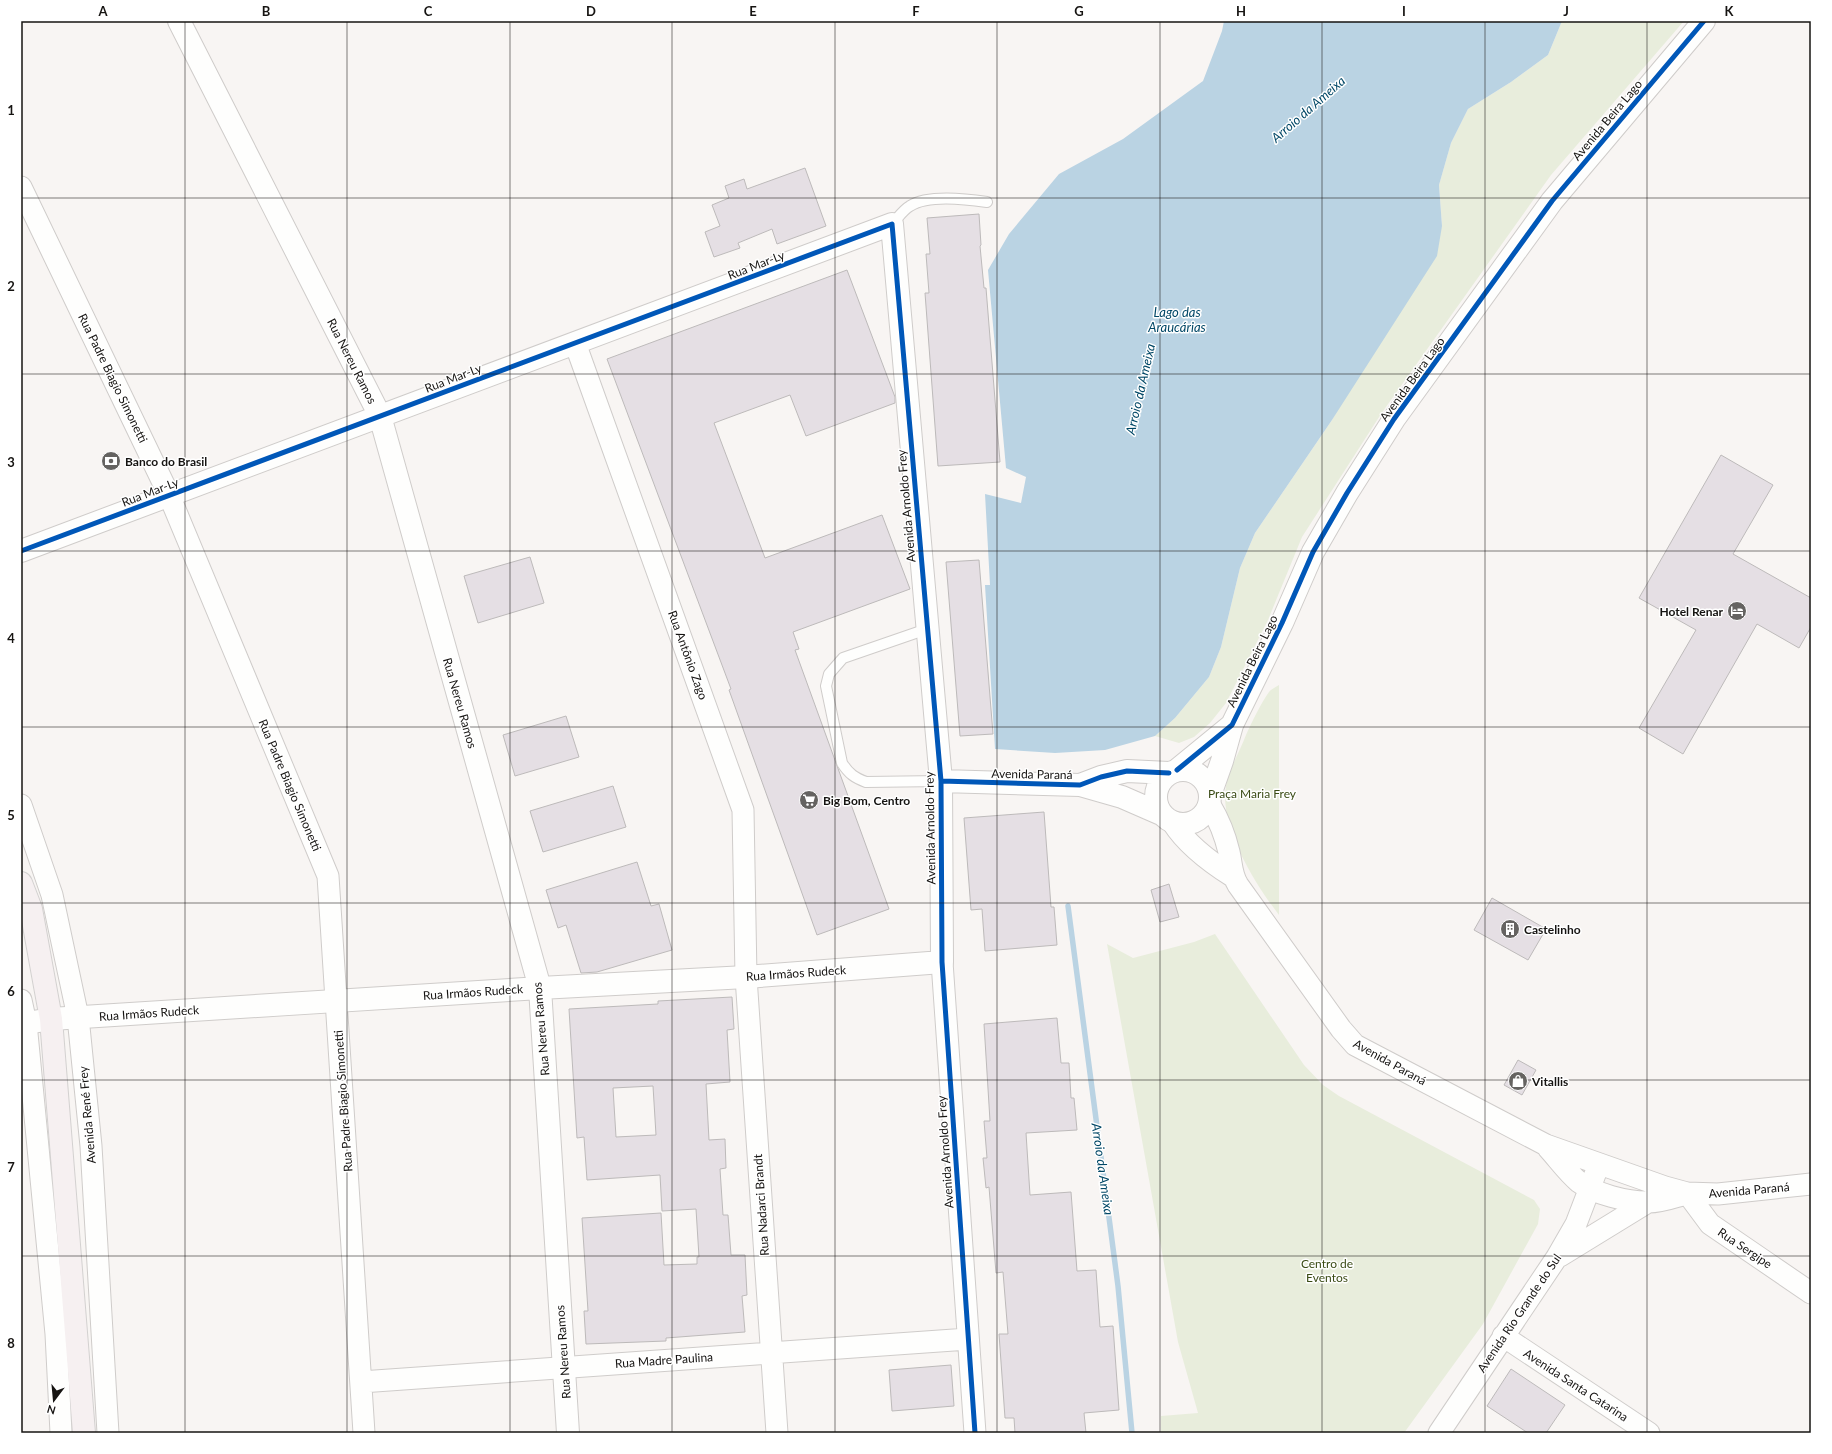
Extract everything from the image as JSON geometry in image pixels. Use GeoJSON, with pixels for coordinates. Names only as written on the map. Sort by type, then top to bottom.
{"type":"FeatureCollection","features":[{"type":"Feature","properties":{"kind":"main road"},"geometry":{"type":"LineString","coordinates":[[21,883],[31,909],[51,1019],[84,1433]]}},
{"type":"Feature","properties":{"kind":"street","name":"Rua Nereu Ramos"},"geometry":{"type":"LineString","coordinates":[[179,21],[380,416],[540,988],[568,1433]]}},
{"type":"Feature","properties":{"kind":"street","name":"Avenida Beira Lago"},"geometry":{"type":"LineString","coordinates":[[1210,798],[1232,725],[1282,624],[1313,552],[1347,493],[1394,419],[1552,201],[1704,21]]}},
{"type":"Feature","properties":{"kind":"street","name":"Rua Padre Biagio Simonetti"},"geometry":{"type":"LineString","coordinates":[[21,187],[169,495],[328,876],[364,1433]]}},
{"type":"Feature","properties":{"kind":"street","name":"Rua Mar-Ly"},"geometry":{"type":"LineString","coordinates":[[21,551],[892,224]]}},
{"type":"Feature","properties":{"kind":"street","name":"Avenida Arnoldo Frey"},"geometry":{"type":"LineString","coordinates":[[892,224],[941,781],[942,962],[974,1433]]}},
{"type":"Feature","properties":{"kind":"street","name":"Rua Antônio Zago"},"geometry":{"type":"LineString","coordinates":[[575,343],[743,810],[746,977]]}},
{"type":"Feature","properties":{"kind":"street","name":"Avenida Beira Lago"},"geometry":{"type":"LineString","coordinates":[[1173,772],[1232,725]]}},
{"type":"Feature","properties":{"kind":"street","name":"Avenida Paraná"},"geometry":{"type":"LineString","coordinates":[[1080,785],[1101,777],[1127,771],[1192,771],[1199,774],[1205,780],[1223,834],[1229,853],[1232,876]]}},
{"type":"Feature","properties":{"kind":"street","name":"Avenida Paraná"},"geometry":{"type":"LineString","coordinates":[[1173,772],[1163,778],[1156,792],[1156,799],[1167,818],[1196,849],[1215,865],[1232,876],[1341,1029],[1355,1045],[1546,1145],[1643,1180],[1687,1193],[1718,1194],[1811,1184]]}},
{"type":"Feature","properties":{"kind":"street","name":"Avenida Paraná"},"geometry":{"type":"LineString","coordinates":[[941,781],[1080,785],[1122,797],[1181,824],[1196,822],[1206,814],[1210,798]]}},
{"type":"Feature","properties":{"kind":"street","name":"Avenida René Frey"},"geometry":{"type":"LineString","coordinates":[[21,805],[52,895],[78,1017],[91,1146],[108,1433]]}},
{"type":"Feature","properties":{"kind":"street","name":"Rua Irmãos Rudeck"},"geometry":{"type":"LineString","coordinates":[[24,1024],[51,1019],[78,1017],[540,988],[746,977],[942,962]]}},
{"type":"Feature","properties":{"kind":"street","name":"Rua Nadarci Brandt"},"geometry":{"type":"LineString","coordinates":[[746,977],[777,1433]]}},
{"type":"Feature","properties":{"kind":"street"},"geometry":{"type":"LineString","coordinates":[[21,1000],[56,1334],[61,1433]]}},
{"type":"Feature","properties":{"kind":"street","name":"Avenida Paraná"},"geometry":{"type":"LineString","coordinates":[[1546,1145],[1578,1181],[1590,1189],[1622,1199],[1648,1202],[1665,1200],[1687,1193]]}},
{"type":"Feature","properties":{"kind":"street","name":"Avenida Rio Grande do Sul"},"geometry":{"type":"LineString","coordinates":[[1439,1433],[1557,1257],[1576,1224],[1599,1164]]}},
{"type":"Feature","properties":{"kind":"street","name":"Rua Sergipe"},"geometry":{"type":"LineString","coordinates":[[1687,1193],[1710,1224],[1811,1293]]}},
{"type":"Feature","properties":{"kind":"street"},"geometry":{"type":"LineString","coordinates":[[1557,1257],[1648,1202]]}},
{"type":"Feature","properties":{"kind":"street","name":"Avenida Santa Catarina"},"geometry":{"type":"LineString","coordinates":[[1503,1336],[1640,1430]]}},
{"type":"Feature","properties":{"kind":"street","name":"Rua Madre Paulina"},"geometry":{"type":"LineString","coordinates":[[361,1382],[968,1339]]}},
{"type":"Feature","properties":{"kind":"lane"},"geometry":{"type":"LineString","coordinates":[[892,224],[910,206],[934,198],[965,199],[987,202]]}},
{"type":"Feature","properties":{"kind":"lane"},"geometry":{"type":"LineString","coordinates":[[927,629],[843,658],[829,674],[826,686],[842,763],[847,771],[856,779],[866,782],[941,781]]}},
{"type":"Feature","properties":{"kind":"green space"},"geometry":{"type":"Polygon","coordinates":[[[1562,21],[1684,21],[1551,175],[1381,414],[1302,537],[1268,620],[1226,703],[1210,723],[1194,737],[1179,743],[1155,736],[1175,718],[1209,677],[1221,647],[1240,568],[1255,533],[1332,420],[1442,226],[1439,185],[1451,143],[1468,109],[1511,82],[1548,55],[1562,21]]]}},
{"type":"Feature","properties":{"kind":"green space","name":"Praça Maria Frey"},"geometry":{"type":"Polygon","coordinates":[[[1279,685],[1279,915],[1250,871],[1241,854],[1233,836],[1225,802],[1227,780],[1246,735],[1266,696],[1271,690],[1279,685]]]}},
{"type":"Feature","properties":{"kind":"green space","name":"Centro de Eventos"},"geometry":{"type":"Polygon","coordinates":[[[1215,934],[1304,1065],[1323,1085],[1339,1096],[1534,1200],[1540,1209],[1538,1224],[1483,1324],[1404,1433],[1161,1433],[1161,1416],[1198,1413],[1178,1342],[1107,944],[1133,958],[1194,942],[1215,934]]]}},
{"type":"Feature","properties":{"kind":"water","name":"Lago das Araucárias"},"geometry":{"type":"Polygon","coordinates":[[[1224,21],[1562,21],[1548,55],[1511,82],[1468,109],[1451,143],[1439,185],[1442,226],[1437,256],[1332,420],[1255,533],[1240,568],[1221,647],[1209,677],[1175,718],[1155,736],[1105,750],[1055,753],[995,749],[985,585],[990,585],[985,494],[1021,503],[1026,477],[1006,468],[988,270],[1009,234],[1059,174],[1123,139],[1203,81],[1222,31],[1224,21]]]}},
{"type":"Feature","properties":{"kind":"building"},"geometry":{"type":"Polygon","coordinates":[[[805,168],[826,226],[777,244],[772,229],[738,243],[740,248],[714,257],[705,232],[720,226],[712,205],[729,198],[725,186],[744,179],[747,189],[805,168]]]}},
{"type":"Feature","properties":{"kind":"building"},"geometry":{"type":"Polygon","coordinates":[[[979,214],[980,246],[984,288],[986,288],[1000,462],[938,466],[925,293],[929,293],[926,254],[930,254],[927,218],[979,214]]]}},
{"type":"Feature","properties":{"kind":"building"},"geometry":{"type":"Polygon","coordinates":[[[847,270],[895,397],[895,403],[806,436],[790,395],[714,423],[765,558],[882,515],[910,589],[793,632],[799,649],[795,650],[889,909],[817,935],[729,690],[731,689],[607,359],[847,270]]]}},
{"type":"Feature","properties":{"kind":"building","name":"Hotel Renar"},"geometry":{"type":"Polygon","coordinates":[[[1721,455],[1773,485],[1733,554],[1811,598],[1811,627],[1799,648],[1757,624],[1683,754],[1639,728],[1696,630],[1639,598],[1721,455]]]}},
{"type":"Feature","properties":{"kind":"building"},"geometry":{"type":"Polygon","coordinates":[[[530,557],[544,603],[478,623],[464,576],[530,557]]]}},
{"type":"Feature","properties":{"kind":"building"},"geometry":{"type":"Polygon","coordinates":[[[979,560],[993,734],[960,736],[946,562],[979,560]]]}},
{"type":"Feature","properties":{"kind":"building"},"geometry":{"type":"Polygon","coordinates":[[[566,716],[579,757],[515,776],[503,735],[566,716]]]}},
{"type":"Feature","properties":{"kind":"building"},"geometry":{"type":"Polygon","coordinates":[[[613,786],[626,827],[543,852],[530,811],[613,786]]]}},
{"type":"Feature","properties":{"kind":"building"},"geometry":{"type":"Polygon","coordinates":[[[1044,812],[1051,907],[1054,907],[1057,945],[985,951],[982,909],[971,910],[964,818],[1044,812]]]}},
{"type":"Feature","properties":{"kind":"building"},"geometry":{"type":"Polygon","coordinates":[[[637,862],[651,906],[659,904],[672,950],[597,972],[581,973],[566,925],[558,928],[546,890],[637,862]]]}},
{"type":"Feature","properties":{"kind":"building"},"geometry":{"type":"Polygon","coordinates":[[[1169,884],[1179,917],[1160,922],[1151,890],[1169,884]]]}},
{"type":"Feature","properties":{"kind":"building","name":"Castelinho"},"geometry":{"type":"Polygon","coordinates":[[[1492,898],[1546,929],[1528,960],[1474,930],[1492,898]]]}},
{"type":"Feature","properties":{"kind":"building"},"geometry":{"type":"Polygon","coordinates":[[[732,997],[734,1029],[727,1030],[730,1082],[706,1084],[709,1140],[725,1139],[726,1168],[720,1169],[723,1215],[728,1215],[731,1255],[745,1255],[747,1295],[742,1296],[745,1332],[666,1338],[666,1341],[586,1344],[584,1311],[588,1311],[582,1218],[661,1213],[664,1265],[697,1264],[697,1257],[699,1257],[696,1209],[662,1211],[660,1175],[587,1180],[584,1137],[577,1138],[569,1009],[658,1004],[658,1001],[732,997]],[[653,1086],[613,1088],[616,1137],[656,1135],[653,1086]]]}},
{"type":"Feature","properties":{"kind":"building"},"geometry":{"type":"Polygon","coordinates":[[[1057,1018],[1061,1063],[1069,1063],[1071,1098],[1074,1098],[1077,1130],[1026,1133],[1030,1195],[1071,1192],[1077,1271],[1096,1270],[1100,1327],[1113,1326],[1119,1410],[1084,1413],[1086,1433],[1015,1433],[1014,1418],[1005,1418],[999,1334],[1008,1334],[1003,1272],[996,1273],[989,1187],[986,1188],[983,1158],[987,1158],[984,1121],[990,1121],[984,1024],[1057,1018]]]}},
{"type":"Feature","properties":{"kind":"building"},"geometry":{"type":"Polygon","coordinates":[[[1518,1060],[1536,1070],[1522,1095],[1504,1085],[1518,1060]]]}},
{"type":"Feature","properties":{"kind":"building"},"geometry":{"type":"Polygon","coordinates":[[[951,1365],[954,1406],[892,1411],[889,1370],[951,1365]]]}},
{"type":"Feature","properties":{"kind":"building"},"geometry":{"type":"Polygon","coordinates":[[[1511,1369],[1565,1405],[1546,1433],[1528,1433],[1487,1406],[1511,1369]]]}},
{"type":"Feature","properties":{"kind":"waterway","name":"Arroio da Ameixa"},"geometry":{"type":"LineString","coordinates":[[1068,906],[1118,1286],[1132,1433]]}},
{"type":"Feature","properties":{"kind":"cycle path"},"geometry":{"type":"LineString","coordinates":[[1177,770],[1232,725],[1282,623],[1313,552],[1347,493],[1394,419],[1552,201],[1704,21]]}},
{"type":"Feature","properties":{"kind":"cycle path"},"geometry":{"type":"LineString","coordinates":[[21,551],[892,224],[941,781],[942,962],[975,1433]]}},
{"type":"Feature","properties":{"kind":"cycle path"},"geometry":{"type":"LineString","coordinates":[[941,781],[1080,785],[1101,777],[1127,771],[1169,773]]}},
{"type":"Feature","properties":{"kind":"place","name":"Banco do Brasil"},"geometry":{"type":"Point","coordinates":[111,461]}},
{"type":"Feature","properties":{"kind":"place","name":"Hotel Renar"},"geometry":{"type":"Point","coordinates":[1737,611]}},
{"type":"Feature","properties":{"kind":"place","name":"Big Bom, Centro"},"geometry":{"type":"Point","coordinates":[809,800]}},
{"type":"Feature","properties":{"kind":"place","name":"Castelinho"},"geometry":{"type":"Point","coordinates":[1510,929]}},
{"type":"Feature","properties":{"kind":"place","name":"Vitallis"},"geometry":{"type":"Point","coordinates":[1518,1081]}}]}
